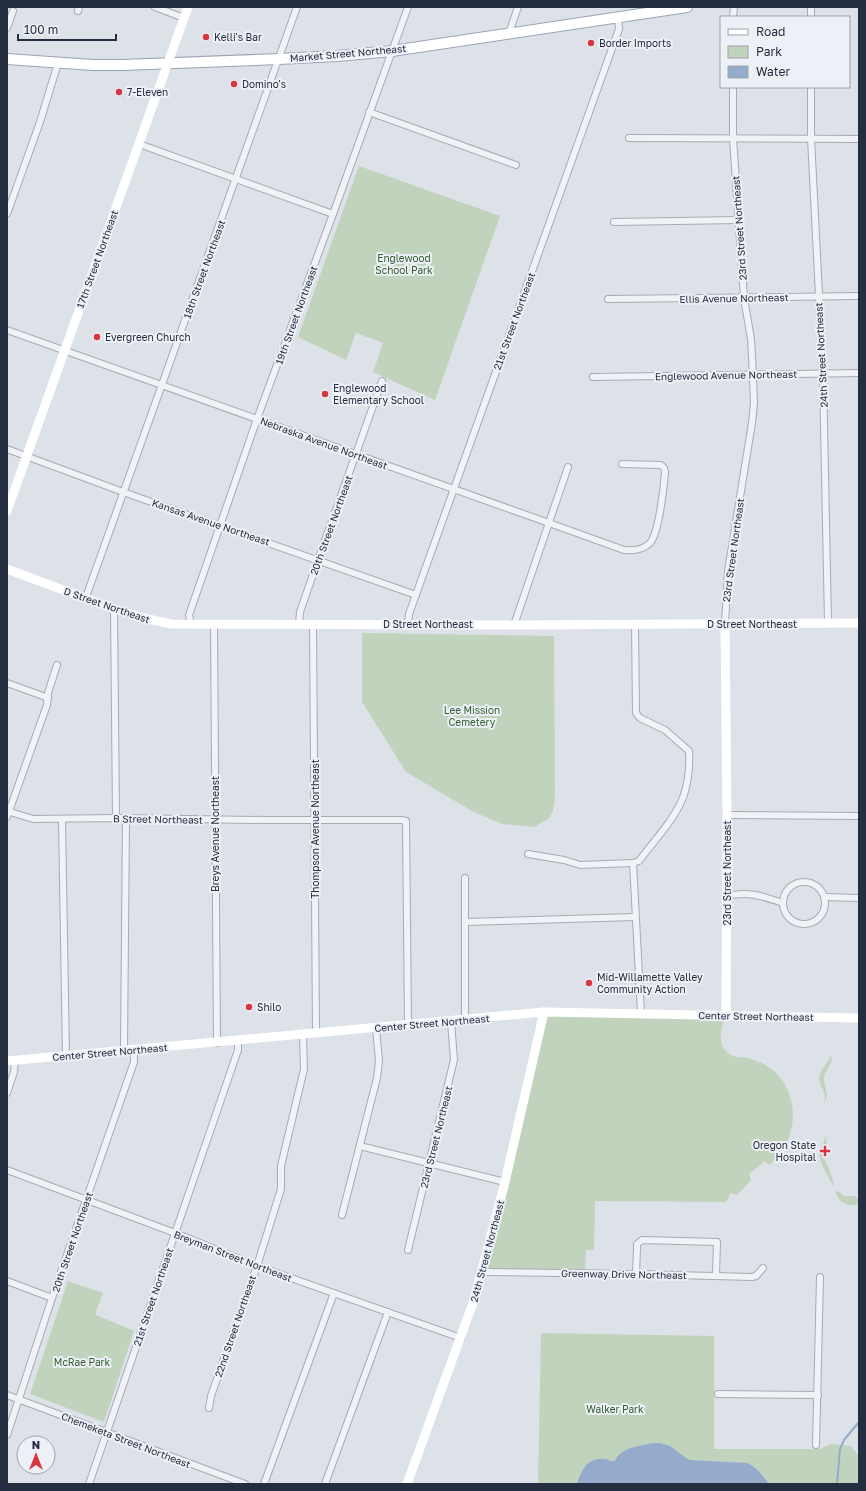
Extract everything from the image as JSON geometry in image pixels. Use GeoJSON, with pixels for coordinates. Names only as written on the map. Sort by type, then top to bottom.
{"type":"FeatureCollection","features":[{"type":"Feature","properties":{"kind":"main road","name":"Market Street Northeast"},"geometry":{"type":"LineString","coordinates":[[7,59],[93,65],[353,55],[392,51],[687,7]]}},
{"type":"Feature","properties":{"kind":"street"},"geometry":{"type":"LineString","coordinates":[[155,7],[184,18]]}},
{"type":"Feature","properties":{"kind":"street","name":"17th Street Northeast"},"geometry":{"type":"LineString","coordinates":[[7,511],[188,7]]}},
{"type":"Feature","properties":{"kind":"street","name":"18th Street Northeast"},"geometry":{"type":"LineString","coordinates":[[86,597],[297,7]]}},
{"type":"Feature","properties":{"kind":"street","name":"19th Street Northeast"},"geometry":{"type":"LineString","coordinates":[[191,624],[189,615],[220,525],[408,7]]}},
{"type":"Feature","properties":{"kind":"street"},"geometry":{"type":"LineString","coordinates":[[509,33],[518,7]]}},
{"type":"Feature","properties":{"kind":"street"},"geometry":{"type":"LineString","coordinates":[[7,28],[13,11]]}},
{"type":"Feature","properties":{"kind":"street","name":"21st Street Northeast"},"geometry":{"type":"LineString","coordinates":[[408,624],[409,614],[619,29],[618,17]]}},
{"type":"Feature","properties":{"kind":"street"},"geometry":{"type":"LineString","coordinates":[[7,214],[40,122],[58,63]]}},
{"type":"Feature","properties":{"kind":"street","name":"23rd Street Northeast"},"geometry":{"type":"LineString","coordinates":[[726,1015],[727,815],[725,624],[728,571],[752,423],[753,375],[751,338],[744,298],[733,138],[733,88]]}},
{"type":"Feature","properties":{"kind":"street","name":"24th Street Northeast"},"geometry":{"type":"LineString","coordinates":[[811,88],[811,138],[823,374],[828,623]]}},
{"type":"Feature","properties":{"kind":"street"},"geometry":{"type":"LineString","coordinates":[[370,112],[516,165]]}},
{"type":"Feature","properties":{"kind":"street"},"geometry":{"type":"LineString","coordinates":[[629,138],[859,139]]}},
{"type":"Feature","properties":{"kind":"street"},"geometry":{"type":"LineString","coordinates":[[139,144],[237,178],[333,214]]}},
{"type":"Feature","properties":{"kind":"street"},"geometry":{"type":"LineString","coordinates":[[614,222],[739,220]]}},
{"type":"Feature","properties":{"kind":"street","name":"Ellis Avenue Northeast"},"geometry":{"type":"LineString","coordinates":[[608,299],[859,296]]}},
{"type":"Feature","properties":{"kind":"street","name":"Nebraska Avenue Northeast"},"geometry":{"type":"LineString","coordinates":[[7,330],[549,524],[624,550],[633,551],[642,548],[651,542],[657,524],[664,478],[664,468],[656,465],[622,464]]}},
{"type":"Feature","properties":{"kind":"street","name":"Englewood Avenue Northeast"},"geometry":{"type":"LineString","coordinates":[[593,377],[859,373]]}},
{"type":"Feature","properties":{"kind":"street","name":"20th Street Northeast"},"geometry":{"type":"LineString","coordinates":[[299,624],[300,612],[382,381]]}},
{"type":"Feature","properties":{"kind":"street","name":"Kansas Avenue Northeast"},"geometry":{"type":"LineString","coordinates":[[7,449],[123,492],[416,595]]}},
{"type":"Feature","properties":{"kind":"street"},"geometry":{"type":"LineString","coordinates":[[514,625],[568,467]]}},
{"type":"Feature","properties":{"kind":"street","name":"D Street Northeast"},"geometry":{"type":"LineString","coordinates":[[7,569],[86,597],[114,609],[164,623],[514,625],[859,623]]}},
{"type":"Feature","properties":{"kind":"street"},"geometry":{"type":"LineString","coordinates":[[114,609],[116,818]]}},
{"type":"Feature","properties":{"kind":"street","name":"Breys Avenue Northeast"},"geometry":{"type":"LineString","coordinates":[[214,624],[214,819],[217,1043]]}},
{"type":"Feature","properties":{"kind":"street","name":"Thompson Avenue Northeast"},"geometry":{"type":"LineString","coordinates":[[313,624],[316,1034]]}},
{"type":"Feature","properties":{"kind":"street"},"geometry":{"type":"LineString","coordinates":[[528,854],[564,860],[580,865],[633,863],[639,861],[682,801],[686,788],[690,754],[688,748],[665,730],[640,718],[636,713],[635,624]]}},
{"type":"Feature","properties":{"kind":"street"},"geometry":{"type":"LineString","coordinates":[[8,813],[48,699],[48,693],[57,665]]}},
{"type":"Feature","properties":{"kind":"street"},"geometry":{"type":"LineString","coordinates":[[7,683],[48,699]]}},
{"type":"Feature","properties":{"kind":"street","name":"B Street Northeast"},"geometry":{"type":"LineString","coordinates":[[8,813],[33,819],[62,820],[126,818],[406,821],[408,1025]]}},
{"type":"Feature","properties":{"kind":"street"},"geometry":{"type":"LineString","coordinates":[[727,815],[859,816]]}},
{"type":"Feature","properties":{"kind":"street"},"geometry":{"type":"LineString","coordinates":[[124,1050],[126,818]]}},
{"type":"Feature","properties":{"kind":"street"},"geometry":{"type":"LineString","coordinates":[[62,820],[66,1056]]}},
{"type":"Feature","properties":{"kind":"street"},"geometry":{"type":"LineString","coordinates":[[633,863],[640,1013]]}},
{"type":"Feature","properties":{"kind":"street"},"geometry":{"type":"LineString","coordinates":[[465,878],[465,1020]]}},
{"type":"Feature","properties":{"kind":"street"},"geometry":{"type":"LineString","coordinates":[[798,883],[811,883],[817,886],[824,897],[823,910],[820,916],[809,922],[798,922],[792,920],[784,909],[784,896],[787,890],[798,883]]}},
{"type":"Feature","properties":{"kind":"street"},"geometry":{"type":"LineString","coordinates":[[727,896],[737,894],[755,894],[783,903]]}},
{"type":"Feature","properties":{"kind":"street"},"geometry":{"type":"LineString","coordinates":[[824,897],[859,898]]}},
{"type":"Feature","properties":{"kind":"street"},"geometry":{"type":"LineString","coordinates":[[465,922],[635,917]]}},
{"type":"Feature","properties":{"kind":"street","name":"24th Street Northeast"},"geometry":{"type":"LineString","coordinates":[[407,1484],[474,1300],[505,1182],[544,1012]]}},
{"type":"Feature","properties":{"kind":"street","name":"Center Street Northeast"},"geometry":{"type":"LineString","coordinates":[[11,1061],[451,1022],[544,1012],[859,1018]]}},
{"type":"Feature","properties":{"kind":"street","name":"23rd Street Northeast"},"geometry":{"type":"LineString","coordinates":[[408,1250],[454,1060],[451,1022]]}},
{"type":"Feature","properties":{"kind":"street"},"geometry":{"type":"LineString","coordinates":[[342,1215],[379,1068],[376,1028]]}},
{"type":"Feature","properties":{"kind":"street","name":"22nd Street Northeast"},"geometry":{"type":"LineString","coordinates":[[209,1408],[211,1396],[257,1266],[281,1189],[281,1166],[304,1069],[303,1035]]}},
{"type":"Feature","properties":{"kind":"street","name":"21st Street Northeast"},"geometry":{"type":"LineString","coordinates":[[89,1484],[238,1050],[238,1041]]}},
{"type":"Feature","properties":{"kind":"street","name":"20th Street Northeast"},"geometry":{"type":"LineString","coordinates":[[7,1435],[52,1298],[134,1062],[134,1049]]}},
{"type":"Feature","properties":{"kind":"street"},"geometry":{"type":"LineString","coordinates":[[7,1093],[14,1072],[11,1061]]}},
{"type":"Feature","properties":{"kind":"street"},"geometry":{"type":"LineString","coordinates":[[360,1146],[505,1182]]}},
{"type":"Feature","properties":{"kind":"street","name":"Breyman Street Northeast"},"geometry":{"type":"LineString","coordinates":[[7,1170],[175,1233],[257,1266],[461,1338]]}},
{"type":"Feature","properties":{"kind":"street"},"geometry":{"type":"LineString","coordinates":[[636,1274],[637,1244],[642,1240],[717,1242],[716,1276]]}},
{"type":"Feature","properties":{"kind":"street","name":"Greenway Drive Northeast"},"geometry":{"type":"LineString","coordinates":[[482,1272],[752,1277],[756,1276],[763,1268]]}},
{"type":"Feature","properties":{"kind":"street"},"geometry":{"type":"LineString","coordinates":[[816,1445],[820,1277]]}},
{"type":"Feature","properties":{"kind":"street"},"geometry":{"type":"LineString","coordinates":[[7,1281],[52,1298]]}},
{"type":"Feature","properties":{"kind":"street"},"geometry":{"type":"LineString","coordinates":[[264,1484],[334,1293]]}},
{"type":"Feature","properties":{"kind":"street"},"geometry":{"type":"LineString","coordinates":[[325,1484],[388,1312]]}},
{"type":"Feature","properties":{"kind":"street","name":"Chemeketa Street Northeast"},"geometry":{"type":"LineString","coordinates":[[7,1394],[106,1433],[241,1483]]}},
{"type":"Feature","properties":{"kind":"street"},"geometry":{"type":"LineString","coordinates":[[718,1394],[818,1395]]}},
{"type":"Feature","properties":{"kind":"green space","name":"Englewood School Park"},"geometry":{"type":"Polygon","coordinates":[[[359,166],[500,216],[435,400],[373,372],[383,343],[356,333],[346,360],[298,337],[359,166]]]}},
{"type":"Feature","properties":{"kind":"green space","name":"Lee Mission Cemetery"},"geometry":{"type":"Polygon","coordinates":[[[362,633],[554,636],[555,797],[553,811],[548,819],[534,827],[502,824],[472,811],[406,772],[362,702],[362,633]]]}},
{"type":"Feature","properties":{"kind":"green space"},"geometry":{"type":"Polygon","coordinates":[[[544,1012],[726,1015],[722,1028],[721,1042],[727,1053],[732,1056],[757,1061],[767,1066],[778,1076],[786,1087],[791,1100],[793,1114],[787,1142],[780,1154],[769,1165],[765,1161],[749,1174],[751,1180],[737,1195],[731,1193],[726,1202],[595,1201],[594,1250],[586,1250],[585,1273],[482,1272],[544,1012]]]}},
{"type":"Feature","properties":{"kind":"green space"},"geometry":{"type":"Polygon","coordinates":[[[830,1056],[832,1058],[824,1076],[827,1098],[823,1104],[825,1094],[820,1083],[819,1076],[830,1056]]]}},
{"type":"Feature","properties":{"kind":"green space"},"geometry":{"type":"Polygon","coordinates":[[[825,1135],[827,1144],[823,1157],[829,1168],[834,1186],[824,1169],[820,1158],[820,1150],[824,1142],[825,1135]]]}},
{"type":"Feature","properties":{"kind":"green space"},"geometry":{"type":"Polygon","coordinates":[[[835,1191],[840,1192],[843,1196],[854,1196],[859,1200],[859,1204],[851,1205],[844,1203],[839,1199],[835,1191]]]}},
{"type":"Feature","properties":{"kind":"green space","name":"McRae Park"},"geometry":{"type":"Polygon","coordinates":[[[68,1281],[103,1293],[96,1315],[134,1331],[104,1422],[30,1394],[68,1281]]]}},
{"type":"Feature","properties":{"kind":"green space","name":"Walker Park"},"geometry":{"type":"Polygon","coordinates":[[[541,1333],[714,1336],[714,1449],[820,1449],[831,1444],[851,1446],[859,1457],[859,1484],[538,1484],[541,1333]]]}},
{"type":"Feature","properties":{"kind":"water"},"geometry":{"type":"Polygon","coordinates":[[[653,1443],[660,1443],[670,1446],[689,1460],[747,1463],[757,1469],[769,1484],[577,1484],[583,1469],[590,1462],[600,1459],[615,1461],[618,1456],[626,1450],[653,1443]]]}},
{"type":"Feature","properties":{"kind":"waterway"},"geometry":{"type":"LineString","coordinates":[[837,1484],[840,1449],[844,1440],[859,1422]]}},
{"type":"Feature","properties":{"kind":"place","name":"Kelli's Bar"},"geometry":{"type":"Point","coordinates":[206,37]}},
{"type":"Feature","properties":{"kind":"place","name":"Border Imports"},"geometry":{"type":"Point","coordinates":[591,43]}},
{"type":"Feature","properties":{"kind":"place","name":"Domino's"},"geometry":{"type":"Point","coordinates":[234,84]}},
{"type":"Feature","properties":{"kind":"place","name":"7-Eleven"},"geometry":{"type":"Point","coordinates":[119,92]}},
{"type":"Feature","properties":{"kind":"place","name":"Evergreen Church"},"geometry":{"type":"Point","coordinates":[97,337]}},
{"type":"Feature","properties":{"kind":"place","name":"Englewood Elementary School"},"geometry":{"type":"Point","coordinates":[325,394]}},
{"type":"Feature","properties":{"kind":"place","name":"Mid-Willamette Valley Community Action"},"geometry":{"type":"Point","coordinates":[589,983]}},
{"type":"Feature","properties":{"kind":"place","name":"Shilo"},"geometry":{"type":"Point","coordinates":[249,1007]}},
{"type":"Feature","properties":{"kind":"place","name":"Oregon State Hospital"},"geometry":{"type":"Point","coordinates":[825,1151]}}]}
